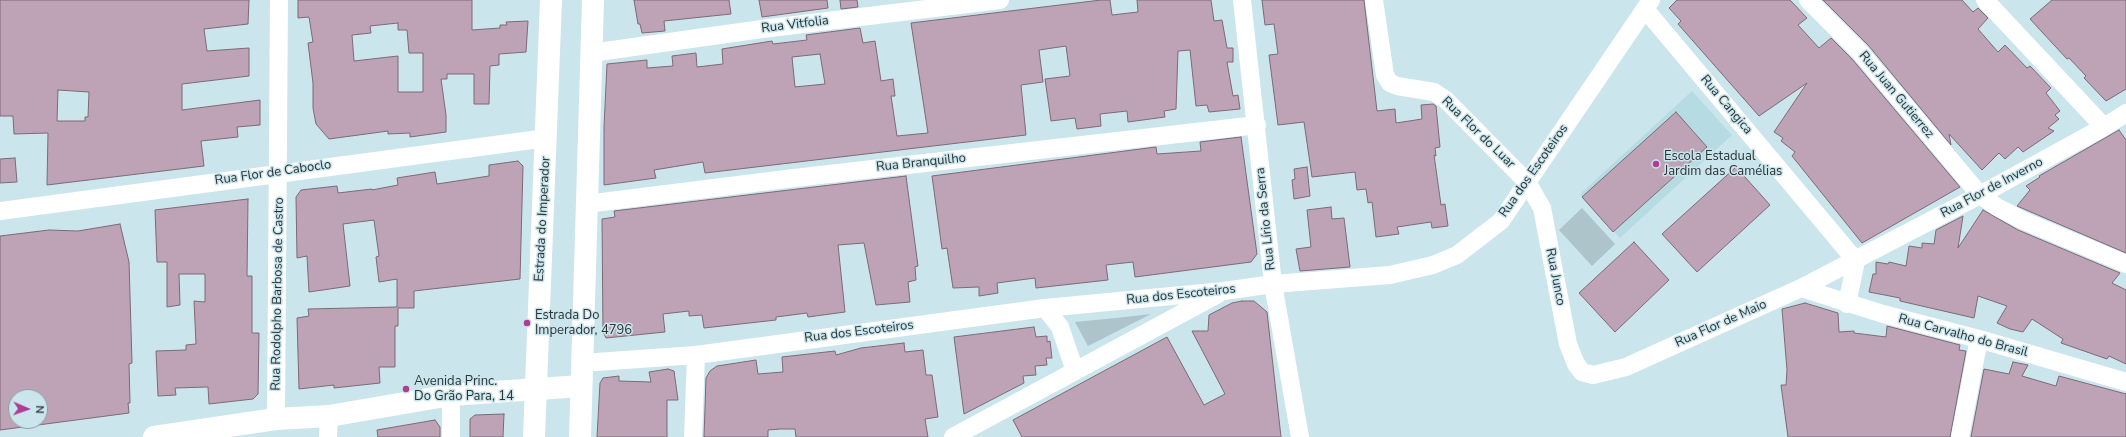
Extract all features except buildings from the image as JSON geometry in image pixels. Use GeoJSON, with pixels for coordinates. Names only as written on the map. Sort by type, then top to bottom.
{"type":"FeatureCollection","features":[{"type":"Feature","properties":{"kind":"main road","name":"Estrada do Imperador"},"geometry":{"type":"LineString","coordinates":[[534,437],[534,388],[547,138],[551,0]]}},
{"type":"Feature","properties":{"kind":"main road"},"geometry":{"type":"LineString","coordinates":[[580,437],[593,0]]}},
{"type":"Feature","properties":{"kind":"main road"},"geometry":{"type":"LineString","coordinates":[[154,437],[206,433],[276,419],[329,416],[451,395],[534,388],[581,386]]}},
{"type":"Feature","properties":{"kind":"street","name":"Rua Rodolpho Barbosa de Castro"},"geometry":{"type":"LineString","coordinates":[[276,419],[279,173],[279,0]]}},
{"type":"Feature","properties":{"kind":"street","name":"Rua Vitfolia"},"geometry":{"type":"LineString","coordinates":[[591,53],[762,29],[1000,0]]}},
{"type":"Feature","properties":{"kind":"street","name":"Rua Lírio da Serra"},"geometry":{"type":"LineString","coordinates":[[1242,0],[1257,125],[1273,284],[1300,437]]}},
{"type":"Feature","properties":{"kind":"street","name":"Rua Flor do Luar"},"geometry":{"type":"LineString","coordinates":[[1374,0],[1384,70],[1390,83],[1397,86],[1434,92],[1446,100],[1527,182]]}},
{"type":"Feature","properties":{"kind":"street","name":"Rua Juan Gutierrez"},"geometry":{"type":"LineString","coordinates":[[1808,0],[1860,52],[1980,195],[1997,207],[2022,220],[2126,264]]}},
{"type":"Feature","properties":{"kind":"street"},"geometry":{"type":"LineString","coordinates":[[1985,0],[2104,127]]}},
{"type":"Feature","properties":{"kind":"street","name":"Rua dos Escoteiros"},"geometry":{"type":"LineString","coordinates":[[582,363],[696,355],[1046,308],[1224,291],[1273,284],[1390,275],[1433,265],[1457,255],[1501,221],[1648,4]]}},
{"type":"Feature","properties":{"kind":"street","name":"Rua Cangica"},"geometry":{"type":"LineString","coordinates":[[1648,4],[1856,261]]}},
{"type":"Feature","properties":{"kind":"street","name":"Rua Flor de Inverno"},"geometry":{"type":"LineString","coordinates":[[1856,261],[1980,195],[2104,127],[2126,113]]}},
{"type":"Feature","properties":{"kind":"street","name":"Rua Branquilho"},"geometry":{"type":"LineString","coordinates":[[586,204],[794,178],[1257,125]]}},
{"type":"Feature","properties":{"kind":"street","name":"Rua Flor de Caboclo"},"geometry":{"type":"LineString","coordinates":[[0,210],[547,138]]}},
{"type":"Feature","properties":{"kind":"street","name":"Rua Junco"},"geometry":{"type":"LineString","coordinates":[[1527,182],[1542,208],[1568,344],[1574,360],[1582,372]]}},
{"type":"Feature","properties":{"kind":"street"},"geometry":{"type":"LineString","coordinates":[[1847,304],[1856,261]]}},
{"type":"Feature","properties":{"kind":"street","name":"Rua Flor de Maio"},"geometry":{"type":"LineString","coordinates":[[1582,372],[1593,375],[1626,367],[1801,288],[1856,261]]}},
{"type":"Feature","properties":{"kind":"street","name":"Rua Carvalho do Brasil"},"geometry":{"type":"LineString","coordinates":[[1801,288],[1847,304],[1979,339],[2126,382]]}},
{"type":"Feature","properties":{"kind":"street"},"geometry":{"type":"LineString","coordinates":[[953,437],[1224,291]]}},
{"type":"Feature","properties":{"kind":"street"},"geometry":{"type":"LineString","coordinates":[[1046,308],[1060,326],[1075,371]]}},
{"type":"Feature","properties":{"kind":"street"},"geometry":{"type":"LineString","coordinates":[[1960,437],[1979,339]]}},
{"type":"Feature","properties":{"kind":"street"},"geometry":{"type":"LineString","coordinates":[[693,437],[696,355]]}},
{"type":"Feature","properties":{"kind":"street"},"geometry":{"type":"LineString","coordinates":[[451,395],[451,437]]}},
{"type":"Feature","properties":{"kind":"street"},"geometry":{"type":"LineString","coordinates":[[328,437],[329,416]]}},
{"type":"Feature","properties":{"kind":"shaded area","name":"Escola Estadual Jardim das Camélias"},"geometry":{"type":"Polygon","coordinates":[[[1692,91],[1732,135],[1620,238],[1580,194],[1692,91]]]}},
{"type":"Feature","properties":{"kind":"shaded area"},"geometry":{"type":"Polygon","coordinates":[[[1582,208],[1615,244],[1592,266],[1559,230],[1582,208]]]}},
{"type":"Feature","properties":{"kind":"shaded area"},"geometry":{"type":"Polygon","coordinates":[[[1151,314],[1088,346],[1075,322],[1116,318],[1151,314]]]}},
{"type":"Feature","properties":{"kind":"place","name":"Escola Estadual Jardim das Camélias"},"geometry":{"type":"Point","coordinates":[1656,164]}},
{"type":"Feature","properties":{"kind":"place","name":"Estrada Do Imperador, 4796"},"geometry":{"type":"Point","coordinates":[527,323]}},
{"type":"Feature","properties":{"kind":"place","name":"Avenida Princ. Do Grão Para, 14"},"geometry":{"type":"Point","coordinates":[406,389]}}]}
